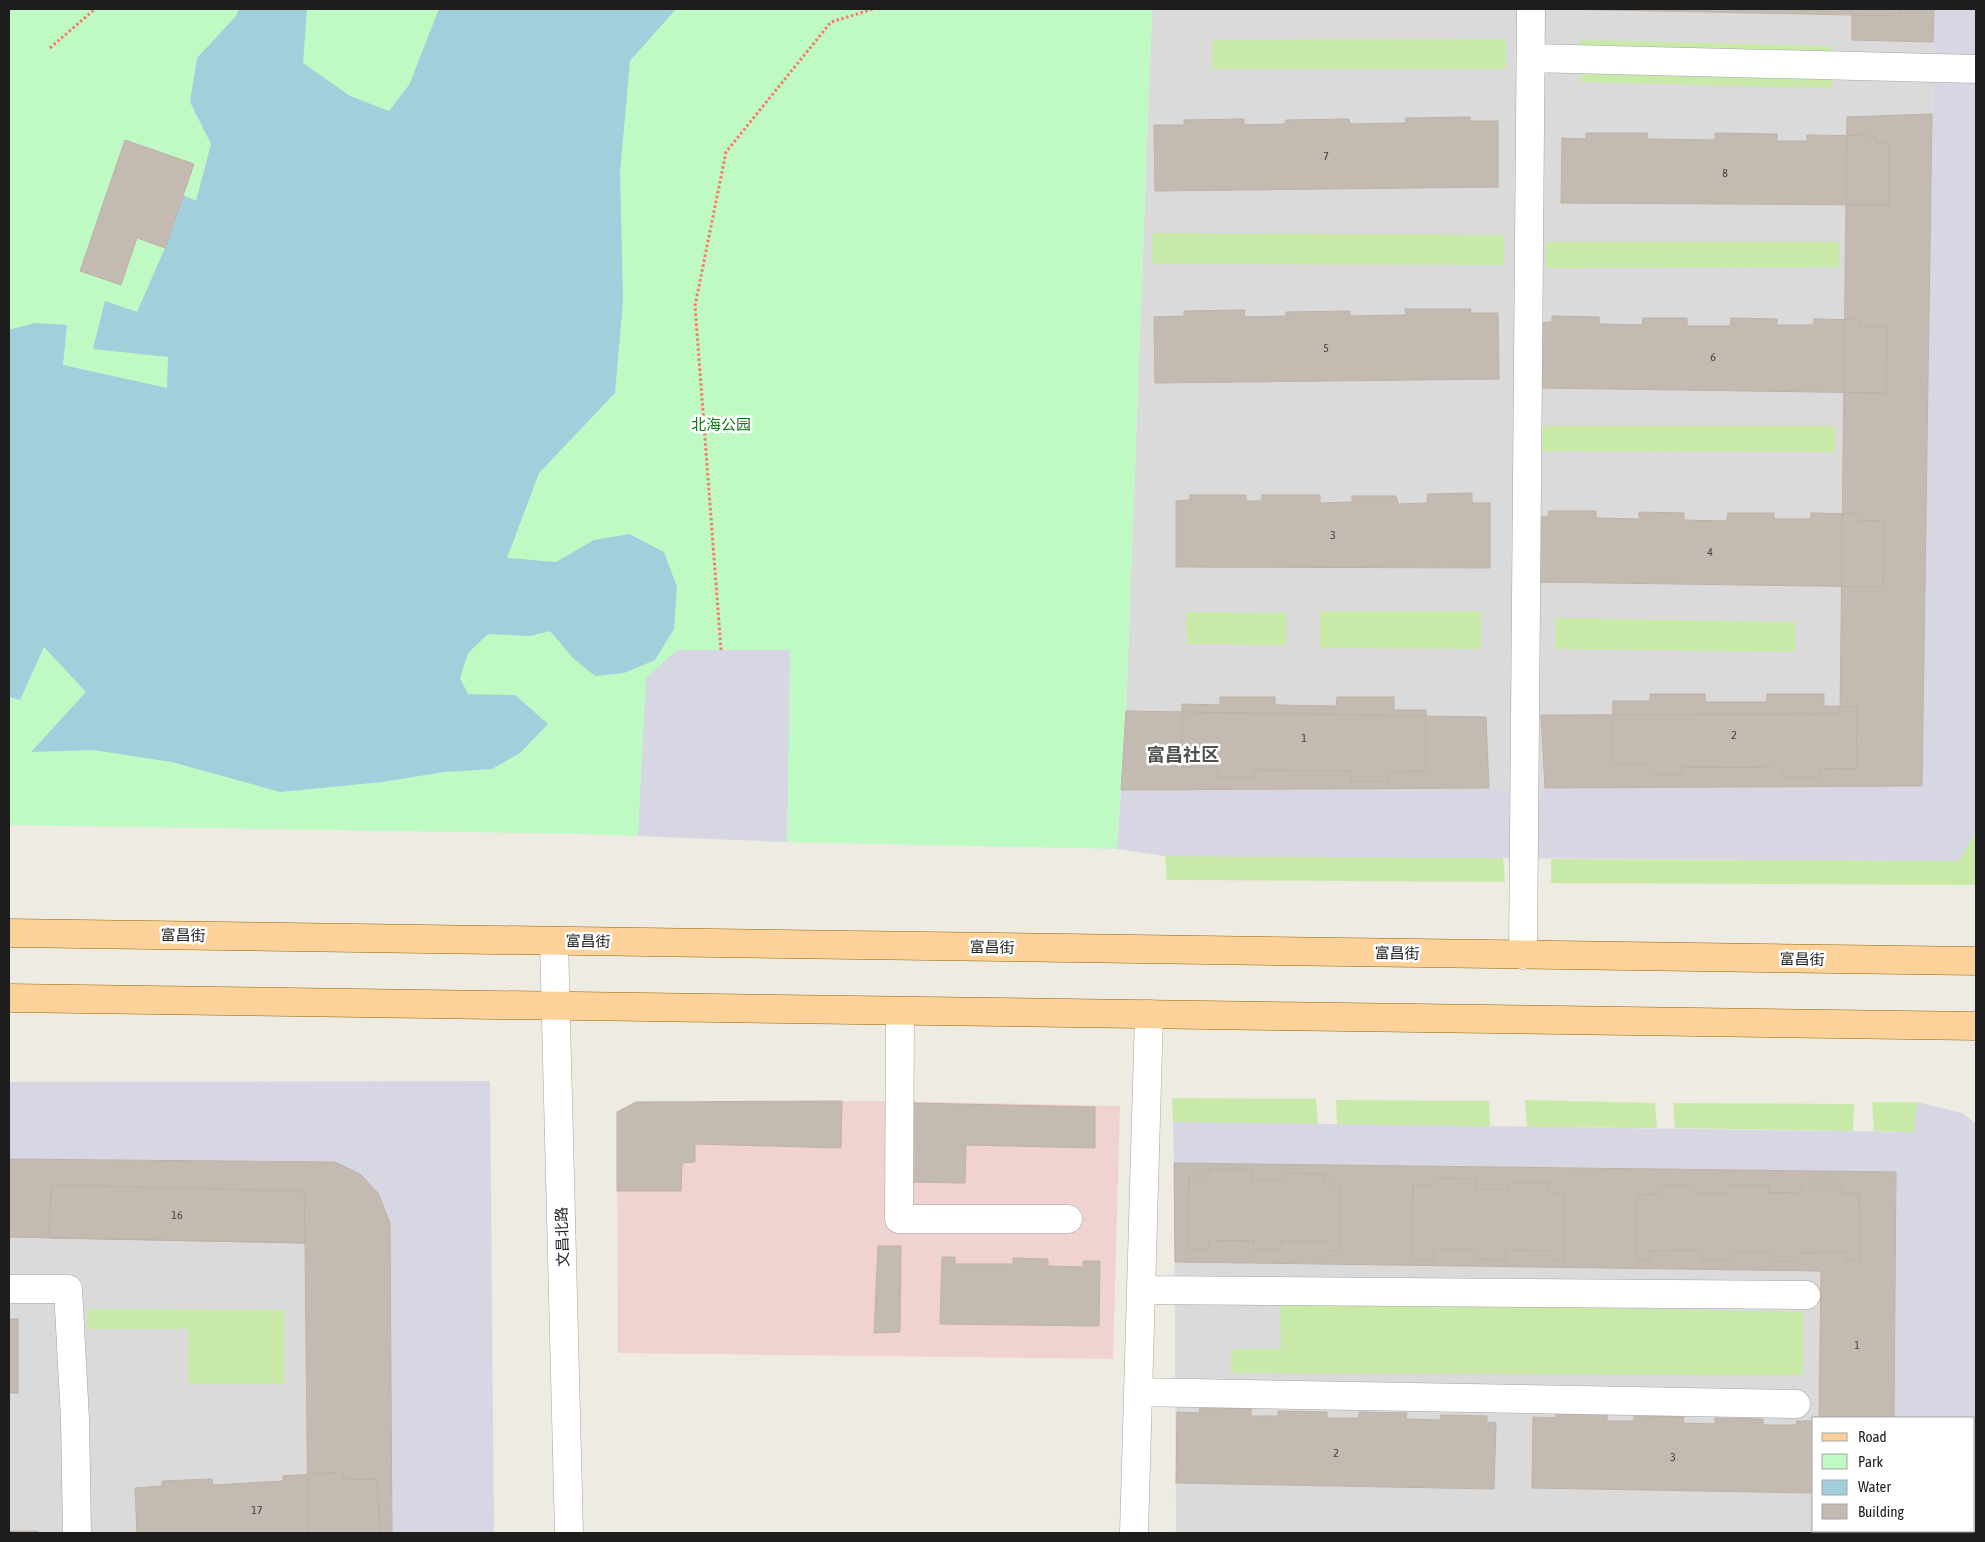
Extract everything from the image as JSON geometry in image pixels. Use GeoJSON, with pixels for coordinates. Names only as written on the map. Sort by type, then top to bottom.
{"type":"FeatureCollection","features":[{"type":"Feature","properties":{"kind":"main road","name":"富昌街"},"geometry":{"type":"LineString","coordinates":[[9,933],[1976,961]]}},
{"type":"Feature","properties":{"kind":"main road"},"geometry":{"type":"LineString","coordinates":[[9,998],[1976,1026]]}},
{"type":"Feature","properties":{"kind":"street"},"geometry":{"type":"LineString","coordinates":[[1523,955],[1531,9]]}},
{"type":"Feature","properties":{"kind":"street"},"geometry":{"type":"LineString","coordinates":[[1531,58],[1976,69]]}},
{"type":"Feature","properties":{"kind":"street","name":"文昌北路"},"geometry":{"type":"LineString","coordinates":[[554,940],[570,1533]]}},
{"type":"Feature","properties":{"kind":"street"},"geometry":{"type":"LineString","coordinates":[[900,1011],[899,1219],[1068,1218]]}},
{"type":"Feature","properties":{"kind":"street"},"geometry":{"type":"LineString","coordinates":[[1134,1533],[1150,1014]]}},
{"type":"Feature","properties":{"kind":"street"},"geometry":{"type":"LineString","coordinates":[[9,1288],[68,1289],[75,1419],[77,1533]]}},
{"type":"Feature","properties":{"kind":"street"},"geometry":{"type":"LineString","coordinates":[[1141,1290],[1806,1295]]}},
{"type":"Feature","properties":{"kind":"street"},"geometry":{"type":"LineString","coordinates":[[1138,1392],[1796,1404]]}},
{"type":"Feature","properties":{"kind":"path"},"geometry":{"type":"LineString","coordinates":[[50,48],[96,9]]}},
{"type":"Feature","properties":{"kind":"path"},"geometry":{"type":"LineString","coordinates":[[721,650],[695,306],[726,152],[831,22],[873,9]]}},
{"type":"Feature","properties":{"kind":"shaded area"},"geometry":{"type":"Polygon","coordinates":[[[1152,9],[1934,9],[1922,786],[1121,790],[1126,711],[1152,9]]]}},
{"type":"Feature","properties":{"kind":"shaded area"},"geometry":{"type":"Polygon","coordinates":[[[1934,9],[1976,9],[1976,832],[1958,861],[1165,856],[1117,849],[1121,790],[1922,786],[1934,9]]]}},
{"type":"Feature","properties":{"kind":"shaded area"},"geometry":{"type":"Polygon","coordinates":[[[677,650],[790,650],[787,842],[638,836],[646,678],[677,650]]]}},
{"type":"Feature","properties":{"kind":"shaded area"},"geometry":{"type":"Polygon","coordinates":[[[490,1081],[494,1533],[392,1533],[390,1223],[378,1193],[360,1174],[335,1162],[9,1159],[9,1082],[490,1081]]]}},
{"type":"Feature","properties":{"kind":"shaded area"},"geometry":{"type":"Polygon","coordinates":[[[883,1101],[1120,1106],[1113,1359],[618,1353],[617,1112],[636,1102],[883,1101]]]}},
{"type":"Feature","properties":{"kind":"shaded area"},"geometry":{"type":"Polygon","coordinates":[[[1917,1102],[1962,1113],[1976,1124],[1976,1533],[1892,1533],[1975,1532],[1975,1417],[1894,1417],[1896,1172],[1174,1163],[1173,1122],[1914,1132],[1917,1102]]]}},
{"type":"Feature","properties":{"kind":"shaded area"},"geometry":{"type":"Polygon","coordinates":[[[9,1159],[335,1162],[360,1174],[378,1193],[390,1223],[392,1533],[9,1533],[9,1159]]]}},
{"type":"Feature","properties":{"kind":"shaded area"},"geometry":{"type":"Polygon","coordinates":[[[1174,1163],[1896,1172],[1894,1417],[1812,1417],[1812,1532],[1892,1533],[1176,1533],[1174,1163]]]}},
{"type":"Feature","properties":{"kind":"green space","name":"北海公园"},"geometry":{"type":"Polygon","coordinates":[[[9,9],[1152,9],[1126,711],[1117,849],[787,842],[589,834],[9,825],[9,9]]]}},
{"type":"Feature","properties":{"kind":"green space"},"geometry":{"type":"Polygon","coordinates":[[[1506,39],[1506,69],[1212,69],[1212,40],[1506,39]]]}},
{"type":"Feature","properties":{"kind":"green space"},"geometry":{"type":"Polygon","coordinates":[[[1580,40],[1831,46],[1831,54],[1579,48],[1580,40]]]}},
{"type":"Feature","properties":{"kind":"green space"},"geometry":{"type":"Polygon","coordinates":[[[1581,74],[1832,79],[1832,88],[1581,82],[1581,74]]]}},
{"type":"Feature","properties":{"kind":"green space"},"geometry":{"type":"Polygon","coordinates":[[[1152,233],[1504,235],[1504,265],[1152,264],[1152,233]]]}},
{"type":"Feature","properties":{"kind":"green space"},"geometry":{"type":"Polygon","coordinates":[[[1546,242],[1839,242],[1839,267],[1546,268],[1546,242]]]}},
{"type":"Feature","properties":{"kind":"green space"},"geometry":{"type":"Polygon","coordinates":[[[1542,426],[1835,426],[1835,452],[1542,451],[1542,426]]]}},
{"type":"Feature","properties":{"kind":"green space"},"geometry":{"type":"Polygon","coordinates":[[[1320,611],[1481,611],[1481,649],[1320,648],[1320,611]]]}},
{"type":"Feature","properties":{"kind":"green space"},"geometry":{"type":"Polygon","coordinates":[[[1186,612],[1286,613],[1286,645],[1187,644],[1186,612]]]}},
{"type":"Feature","properties":{"kind":"green space"},"geometry":{"type":"Polygon","coordinates":[[[1555,618],[1795,622],[1795,652],[1555,649],[1555,618]]]}},
{"type":"Feature","properties":{"kind":"green space"},"geometry":{"type":"Polygon","coordinates":[[[1976,832],[1976,885],[1551,883],[1551,859],[1958,861],[1976,832]]]}},
{"type":"Feature","properties":{"kind":"green space"},"geometry":{"type":"Polygon","coordinates":[[[1165,856],[1503,858],[1505,882],[1167,880],[1165,856]]]}},
{"type":"Feature","properties":{"kind":"green space"},"geometry":{"type":"Polygon","coordinates":[[[1172,1098],[1316,1099],[1318,1124],[1173,1122],[1172,1098]]]}},
{"type":"Feature","properties":{"kind":"green space"},"geometry":{"type":"Polygon","coordinates":[[[1336,1100],[1489,1101],[1490,1126],[1337,1125],[1336,1100]]]}},
{"type":"Feature","properties":{"kind":"green space"},"geometry":{"type":"Polygon","coordinates":[[[1525,1100],[1655,1103],[1657,1128],[1527,1127],[1525,1100]]]}},
{"type":"Feature","properties":{"kind":"green space"},"geometry":{"type":"Polygon","coordinates":[[[1872,1102],[1917,1102],[1914,1132],[1874,1131],[1872,1102]]]}},
{"type":"Feature","properties":{"kind":"green space"},"geometry":{"type":"Polygon","coordinates":[[[1673,1103],[1854,1104],[1853,1131],[1675,1128],[1673,1103]]]}},
{"type":"Feature","properties":{"kind":"green space"},"geometry":{"type":"Polygon","coordinates":[[[1280,1302],[1803,1312],[1803,1375],[1231,1373],[1231,1349],[1281,1349],[1280,1302]]]}},
{"type":"Feature","properties":{"kind":"green space"},"geometry":{"type":"Polygon","coordinates":[[[87,1309],[284,1310],[284,1384],[188,1384],[188,1329],[87,1329],[87,1309]]]}},
{"type":"Feature","properties":{"kind":"water"},"geometry":{"type":"Polygon","coordinates":[[[239,9],[307,9],[303,63],[350,96],[389,111],[409,85],[439,9],[676,9],[630,61],[620,172],[623,301],[615,393],[539,473],[507,558],[556,562],[594,540],[629,534],[664,552],[677,587],[674,629],[655,660],[624,673],[595,676],[573,658],[550,631],[530,636],[488,634],[468,653],[460,678],[468,694],[515,695],[548,724],[520,753],[492,769],[444,772],[382,782],[280,792],[172,762],[93,750],[31,752],[86,692],[44,647],[20,700],[9,697],[9,330],[34,323],[67,325],[63,365],[167,388],[168,357],[93,349],[105,301],[137,312],[165,248],[183,195],[196,201],[211,144],[190,102],[197,58],[236,16],[239,9]]]}},
{"type":"Feature","properties":{"kind":"building"},"geometry":{"type":"Polygon","coordinates":[[[1555,9],[1901,9],[1901,16],[1555,9]]]}},
{"type":"Feature","properties":{"kind":"building"},"geometry":{"type":"Polygon","coordinates":[[[1852,9],[1934,9],[1933,42],[1852,40],[1852,9]]]}},
{"type":"Feature","properties":{"kind":"building"},"geometry":{"type":"Polygon","coordinates":[[[1932,114],[1922,786],[1545,788],[1541,715],[1840,714],[1847,117],[1932,114]]]}},
{"type":"Feature","properties":{"kind":"building"},"geometry":{"type":"Polygon","coordinates":[[[1470,117],[1470,121],[1498,121],[1498,187],[1155,191],[1154,125],[1184,125],[1184,120],[1244,119],[1244,125],[1285,124],[1286,120],[1349,119],[1350,124],[1406,123],[1405,118],[1470,117]]]}},
{"type":"Feature","properties":{"kind":"building"},"geometry":{"type":"Polygon","coordinates":[[[1586,133],[1647,133],[1648,139],[1715,140],[1715,133],[1777,134],[1777,141],[1807,141],[1807,135],[1875,136],[1875,142],[1889,142],[1889,205],[1561,203],[1562,138],[1586,139],[1586,133]]]}},
{"type":"Feature","properties":{"kind":"building"},"geometry":{"type":"Polygon","coordinates":[[[125,140],[194,164],[165,248],[137,238],[121,285],[80,271],[125,140]]]}},
{"type":"Feature","properties":{"kind":"building"},"geometry":{"type":"Polygon","coordinates":[[[1405,309],[1471,309],[1470,313],[1498,313],[1499,379],[1155,383],[1154,317],[1184,316],[1184,311],[1245,310],[1244,317],[1286,316],[1286,312],[1350,311],[1350,316],[1406,315],[1405,309]]]}},
{"type":"Feature","properties":{"kind":"building"},"geometry":{"type":"Polygon","coordinates":[[[1552,316],[1599,317],[1599,324],[1642,325],[1643,318],[1687,318],[1687,326],[1730,326],[1731,318],[1777,319],[1777,325],[1814,325],[1814,319],[1860,320],[1859,326],[1887,326],[1886,393],[1540,388],[1541,323],[1552,322],[1552,316]]]}},
{"type":"Feature","properties":{"kind":"building"},"geometry":{"type":"Polygon","coordinates":[[[1472,493],[1472,503],[1490,503],[1490,568],[1176,567],[1176,501],[1190,500],[1190,495],[1246,495],[1246,501],[1262,501],[1262,495],[1320,495],[1320,503],[1352,502],[1352,496],[1396,496],[1398,504],[1427,503],[1428,494],[1472,493]]]}},
{"type":"Feature","properties":{"kind":"building"},"geometry":{"type":"Polygon","coordinates":[[[1549,511],[1596,511],[1596,518],[1639,519],[1639,512],[1684,513],[1684,520],[1727,521],[1728,513],[1774,513],[1774,519],[1811,519],[1811,513],[1856,514],[1856,520],[1884,521],[1883,587],[1537,582],[1538,516],[1548,517],[1549,511]]]}},
{"type":"Feature","properties":{"kind":"building"},"geometry":{"type":"Polygon","coordinates":[[[1650,694],[1705,694],[1705,702],[1767,702],[1767,694],[1824,694],[1824,706],[1857,707],[1856,769],[1819,768],[1819,778],[1782,778],[1782,768],[1683,767],[1683,774],[1648,774],[1648,764],[1612,764],[1613,701],[1650,701],[1650,694]]]}},
{"type":"Feature","properties":{"kind":"building"},"geometry":{"type":"Polygon","coordinates":[[[1220,697],[1275,697],[1275,705],[1336,706],[1337,697],[1394,697],[1394,710],[1426,710],[1426,771],[1389,772],[1389,781],[1351,781],[1351,771],[1253,770],[1253,777],[1218,777],[1218,768],[1182,767],[1182,704],[1220,705],[1220,697]]]}},
{"type":"Feature","properties":{"kind":"building"},"geometry":{"type":"Polygon","coordinates":[[[1126,711],[1486,717],[1489,788],[1121,790],[1126,711]]]}},
{"type":"Feature","properties":{"kind":"building"},"geometry":{"type":"Polygon","coordinates":[[[842,1101],[841,1148],[695,1144],[695,1162],[682,1163],[681,1191],[617,1191],[617,1112],[636,1102],[842,1101]]]}},
{"type":"Feature","properties":{"kind":"building"},"geometry":{"type":"Polygon","coordinates":[[[910,1103],[1095,1107],[1095,1148],[966,1145],[965,1183],[909,1182],[910,1103]]]}},
{"type":"Feature","properties":{"kind":"building"},"geometry":{"type":"Polygon","coordinates":[[[9,1159],[335,1162],[360,1174],[378,1193],[390,1223],[392,1533],[308,1533],[305,1243],[9,1237],[9,1159]]]}},
{"type":"Feature","properties":{"kind":"building"},"geometry":{"type":"Polygon","coordinates":[[[1174,1163],[1896,1172],[1894,1417],[1819,1417],[1821,1271],[1175,1262],[1174,1163]]]}},
{"type":"Feature","properties":{"kind":"building"},"geometry":{"type":"Polygon","coordinates":[[[1209,1169],[1252,1170],[1251,1180],[1285,1180],[1285,1173],[1325,1174],[1325,1184],[1341,1184],[1341,1251],[1328,1251],[1328,1241],[1281,1241],[1281,1250],[1253,1250],[1254,1241],[1209,1240],[1209,1250],[1188,1250],[1189,1176],[1209,1176],[1209,1169]]]}},
{"type":"Feature","properties":{"kind":"building"},"geometry":{"type":"Polygon","coordinates":[[[1433,1178],[1476,1179],[1475,1189],[1509,1189],[1509,1183],[1549,1183],[1549,1193],[1565,1193],[1565,1261],[1552,1260],[1552,1251],[1505,1250],[1505,1260],[1477,1259],[1478,1250],[1433,1250],[1433,1260],[1412,1259],[1413,1185],[1433,1186],[1433,1178]]]}},
{"type":"Feature","properties":{"kind":"building"},"geometry":{"type":"Polygon","coordinates":[[[1802,1184],[1842,1184],[1842,1193],[1859,1193],[1860,1260],[1846,1261],[1846,1252],[1799,1253],[1799,1261],[1773,1261],[1773,1252],[1732,1252],[1732,1260],[1703,1260],[1702,1250],[1649,1251],[1649,1260],[1637,1261],[1637,1195],[1658,1194],[1658,1186],[1694,1186],[1694,1193],[1728,1193],[1728,1185],[1768,1185],[1769,1193],[1802,1192],[1802,1184]]]}},
{"type":"Feature","properties":{"kind":"building"},"geometry":{"type":"Polygon","coordinates":[[[51,1185],[304,1191],[305,1243],[49,1238],[51,1185]]]}},
{"type":"Feature","properties":{"kind":"building"},"geometry":{"type":"Polygon","coordinates":[[[878,1246],[901,1246],[900,1332],[874,1333],[878,1246]]]}},
{"type":"Feature","properties":{"kind":"building"},"geometry":{"type":"Polygon","coordinates":[[[942,1257],[955,1257],[955,1264],[1013,1264],[1013,1258],[1048,1259],[1048,1266],[1083,1267],[1083,1261],[1100,1261],[1099,1326],[940,1324],[942,1257]]]}},
{"type":"Feature","properties":{"kind":"building"},"geometry":{"type":"Polygon","coordinates":[[[9,1319],[18,1319],[18,1393],[9,1393],[9,1319]]]}},
{"type":"Feature","properties":{"kind":"building"},"geometry":{"type":"Polygon","coordinates":[[[1200,1408],[1251,1408],[1251,1416],[1278,1416],[1278,1411],[1327,1412],[1327,1418],[1359,1418],[1359,1412],[1407,1413],[1406,1419],[1440,1420],[1441,1415],[1487,1416],[1487,1422],[1496,1423],[1494,1489],[1176,1483],[1177,1412],[1199,1413],[1200,1408]]]}},
{"type":"Feature","properties":{"kind":"building"},"geometry":{"type":"Polygon","coordinates":[[[1556,1413],[1607,1414],[1607,1421],[1634,1421],[1634,1416],[1684,1417],[1683,1423],[1715,1424],[1715,1418],[1763,1419],[1763,1425],[1796,1425],[1797,1421],[1812,1421],[1812,1493],[1532,1488],[1533,1417],[1556,1418],[1556,1413]]]}},
{"type":"Feature","properties":{"kind":"building"},"geometry":{"type":"Polygon","coordinates":[[[343,1472],[343,1480],[377,1479],[380,1533],[137,1533],[135,1488],[162,1486],[162,1481],[212,1479],[213,1485],[283,1481],[283,1476],[343,1472]]]}},
{"type":"Feature","properties":{"kind":"building"},"geometry":{"type":"Polygon","coordinates":[[[9,1531],[38,1531],[38,1533],[9,1533],[9,1531]]]}},
{"type":"Feature","properties":{"kind":"building"},"geometry":{"type":"Polygon","coordinates":[[[1818,1532],[1892,1532],[1892,1533],[1818,1532]]]}},
{"type":"Feature","properties":{"kind":"district","name":"富昌社区"},"geometry":{"type":"Point","coordinates":[1183,754]}}]}
